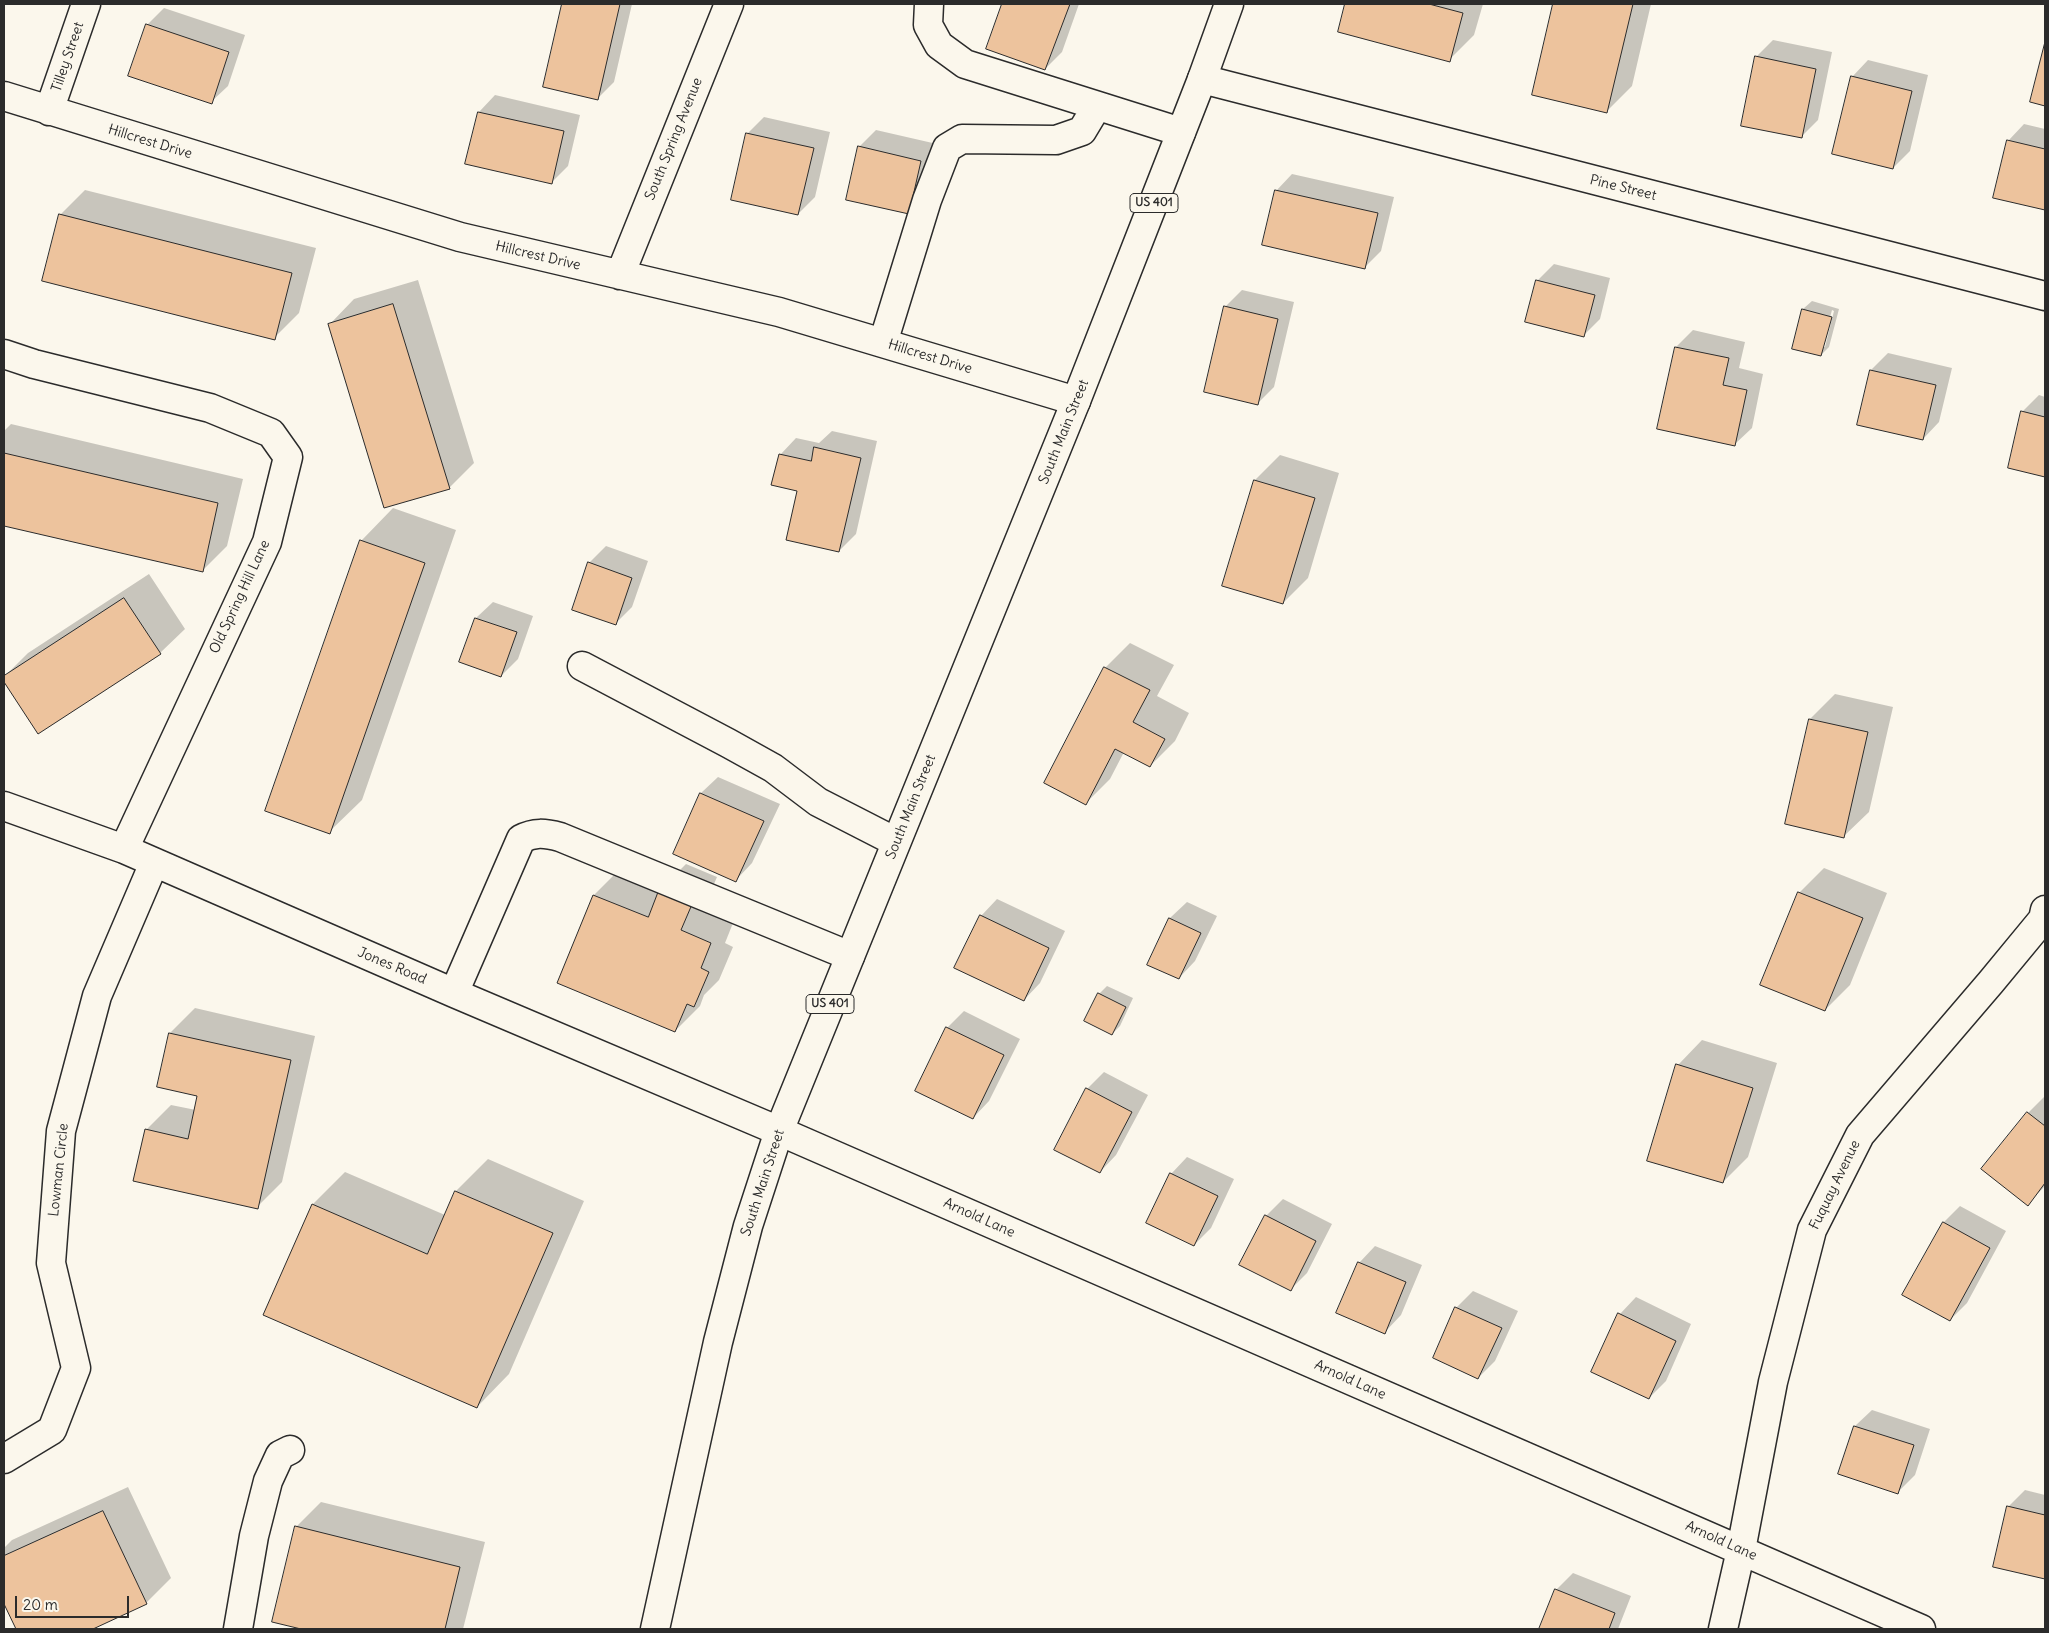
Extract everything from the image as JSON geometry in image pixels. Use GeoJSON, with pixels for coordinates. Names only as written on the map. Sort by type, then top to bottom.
{"type":"FeatureCollection","features":[{"type":"Feature","properties":{"kind":"street","name":"Tilley Street"},"geometry":{"type":"LineString","coordinates":[[49,111],[86,4]]}},
{"type":"Feature","properties":{"kind":"street","name":"South Spring Avenue"},"geometry":{"type":"LineString","coordinates":[[620,275],[729,4]]}},
{"type":"Feature","properties":{"kind":"street"},"geometry":{"type":"LineString","coordinates":[[929,4],[928,25],[939,44],[965,64],[1181,132]]}},
{"type":"Feature","properties":{"kind":"street","name":"South Main Street"},"geometry":{"type":"LineString","coordinates":[[655,1629],[718,1342],[748,1226],[779,1131],[1076,401],[1202,79],[1229,4]]}},
{"type":"Feature","properties":{"kind":"street","name":"Pine Street"},"geometry":{"type":"LineString","coordinates":[[1202,79],[2045,296]]}},
{"type":"Feature","properties":{"kind":"street","name":"Hillcrest Drive"},"geometry":{"type":"LineString","coordinates":[[4,96],[460,237],[779,312],[1076,401]]}},
{"type":"Feature","properties":{"kind":"street"},"geometry":{"type":"LineString","coordinates":[[884,343],[927,200],[948,148],[962,139],[1056,140],[1082,131],[1097,106]]}},
{"type":"Feature","properties":{"kind":"street","name":"Old Spring Hill Lane"},"geometry":{"type":"LineString","coordinates":[[4,354],[34,364],[210,408],[271,433],[288,457],[267,542],[124,849]]}},
{"type":"Feature","properties":{"kind":"street"},"geometry":{"type":"LineString","coordinates":[[582,666],[736,747],[773,768],[818,802],[896,842]]}},
{"type":"Feature","properties":{"kind":"street","name":"Jones Road"},"geometry":{"type":"LineString","coordinates":[[4,806],[124,849],[454,993],[779,1131]]}},
{"type":"Feature","properties":{"kind":"street"},"geometry":{"type":"LineString","coordinates":[[454,993],[520,839],[530,834],[545,833],[560,836],[850,956]]}},
{"type":"Feature","properties":{"kind":"street","name":"Lowman Circle"},"geometry":{"type":"LineString","coordinates":[[4,1459],[52,1430],[76,1368],[52,1263],[61,1132],[97,996],[154,863]]}},
{"type":"Feature","properties":{"kind":"street","name":"Fuquay Avenue"},"geometry":{"type":"LineString","coordinates":[[1723,1629],[1741,1550],[1773,1382],[1812,1230],[1860,1135],[2043,919],[2045,910]]}},
{"type":"Feature","properties":{"kind":"street","name":"Arnold Lane"},"geometry":{"type":"LineString","coordinates":[[779,1131],[1921,1629]]}},
{"type":"Feature","properties":{"kind":"street"},"geometry":{"type":"LineString","coordinates":[[238,1629],[254,1536],[268,1481],[280,1454],[290,1450]]}},
{"type":"Feature","properties":{"kind":"building"},"geometry":{"type":"Polygon","coordinates":[[[562,4],[620,4],[598,100],[543,87],[562,4]]]}},
{"type":"Feature","properties":{"kind":"building"},"geometry":{"type":"Polygon","coordinates":[[[1002,4],[1070,4],[1045,70],[986,49],[1002,4]]]}},
{"type":"Feature","properties":{"kind":"building"},"geometry":{"type":"Polygon","coordinates":[[[1345,4],[1429,4],[1463,13],[1450,62],[1338,32],[1345,4]]]}},
{"type":"Feature","properties":{"kind":"building"},"geometry":{"type":"Polygon","coordinates":[[[1553,4],[1633,4],[1607,113],[1532,95],[1553,4]]]}},
{"type":"Feature","properties":{"kind":"building"},"geometry":{"type":"Polygon","coordinates":[[[146,24],[229,52],[212,104],[128,76],[146,24]]]}},
{"type":"Feature","properties":{"kind":"building"},"geometry":{"type":"Polygon","coordinates":[[[2045,42],[2045,106],[2030,102],[2045,42]]]}},
{"type":"Feature","properties":{"kind":"building"},"geometry":{"type":"Polygon","coordinates":[[[1755,56],[1816,69],[1802,138],[1741,126],[1755,56]]]}},
{"type":"Feature","properties":{"kind":"building"},"geometry":{"type":"Polygon","coordinates":[[[1851,76],[1912,91],[1893,169],[1832,154],[1851,76]]]}},
{"type":"Feature","properties":{"kind":"building"},"geometry":{"type":"Polygon","coordinates":[[[478,112],[564,131],[552,184],[465,164],[478,112]]]}},
{"type":"Feature","properties":{"kind":"building"},"geometry":{"type":"Polygon","coordinates":[[[746,133],[814,148],[798,215],[731,200],[746,133]]]}},
{"type":"Feature","properties":{"kind":"building"},"geometry":{"type":"Polygon","coordinates":[[[2007,140],[2045,149],[2045,210],[1993,198],[2007,140]]]}},
{"type":"Feature","properties":{"kind":"building"},"geometry":{"type":"Polygon","coordinates":[[[858,146],[921,161],[909,214],[846,200],[858,146]]]}},
{"type":"Feature","properties":{"kind":"building"},"geometry":{"type":"Polygon","coordinates":[[[1275,190],[1378,213],[1365,269],[1262,245],[1275,190]]]}},
{"type":"Feature","properties":{"kind":"building"},"geometry":{"type":"Polygon","coordinates":[[[59,214],[292,273],[275,340],[42,281],[59,214]]]}},
{"type":"Feature","properties":{"kind":"building"},"geometry":{"type":"Polygon","coordinates":[[[1536,280],[1595,295],[1584,337],[1525,322],[1536,280]]]}},
{"type":"Feature","properties":{"kind":"building"},"geometry":{"type":"Polygon","coordinates":[[[393,304],[450,489],[384,508],[328,324],[393,304]]]}},
{"type":"Feature","properties":{"kind":"building"},"geometry":{"type":"Polygon","coordinates":[[[1224,306],[1278,319],[1258,405],[1204,392],[1224,306]]]}},
{"type":"Feature","properties":{"kind":"building"},"geometry":{"type":"Polygon","coordinates":[[[1802,309],[1832,317],[1821,356],[1792,349],[1802,309]]]}},
{"type":"Feature","properties":{"kind":"building"},"geometry":{"type":"Polygon","coordinates":[[[1675,347],[1729,358],[1723,385],[1747,390],[1735,446],[1657,429],[1675,347]]]}},
{"type":"Feature","properties":{"kind":"building"},"geometry":{"type":"Polygon","coordinates":[[[1870,370],[1936,385],[1923,440],[1857,425],[1870,370]]]}},
{"type":"Feature","properties":{"kind":"building"},"geometry":{"type":"Polygon","coordinates":[[[2021,411],[2045,417],[2045,477],[2008,468],[2021,411]]]}},
{"type":"Feature","properties":{"kind":"building"},"geometry":{"type":"Polygon","coordinates":[[[814,447],[861,458],[839,552],[786,540],[797,491],[771,485],[779,454],[811,461],[814,447]]]}},
{"type":"Feature","properties":{"kind":"building"},"geometry":{"type":"Polygon","coordinates":[[[4,453],[218,503],[203,572],[4,526],[4,453]]]}},
{"type":"Feature","properties":{"kind":"building"},"geometry":{"type":"Polygon","coordinates":[[[1254,480],[1315,498],[1283,604],[1222,586],[1254,480]]]}},
{"type":"Feature","properties":{"kind":"building"},"geometry":{"type":"Polygon","coordinates":[[[360,540],[425,563],[330,834],[265,811],[360,540]]]}},
{"type":"Feature","properties":{"kind":"building"},"geometry":{"type":"Polygon","coordinates":[[[588,562],[632,578],[616,625],[572,610],[588,562]]]}},
{"type":"Feature","properties":{"kind":"building"},"geometry":{"type":"Polygon","coordinates":[[[124,598],[161,654],[38,734],[4,682],[4,676],[124,598]]]}},
{"type":"Feature","properties":{"kind":"building"},"geometry":{"type":"Polygon","coordinates":[[[475,618],[517,632],[501,677],[459,662],[475,618]]]}},
{"type":"Feature","properties":{"kind":"building"},"geometry":{"type":"Polygon","coordinates":[[[1104,667],[1150,690],[1133,722],[1165,739],[1150,767],[1115,749],[1086,805],[1044,783],[1104,667]]]}},
{"type":"Feature","properties":{"kind":"building"},"geometry":{"type":"Polygon","coordinates":[[[1809,719],[1868,732],[1844,838],[1785,824],[1809,719]]]}},
{"type":"Feature","properties":{"kind":"building"},"geometry":{"type":"Polygon","coordinates":[[[700,793],[764,821],[736,882],[673,854],[700,793]]]}},
{"type":"Feature","properties":{"kind":"building"},"geometry":{"type":"Polygon","coordinates":[[[660,888],[693,902],[681,930],[711,943],[701,968],[709,972],[694,1007],[687,1004],[675,1032],[557,983],[593,895],[648,917],[660,888]]]}},
{"type":"Feature","properties":{"kind":"building"},"geometry":{"type":"Polygon","coordinates":[[[1798,892],[1863,918],[1825,1011],[1760,985],[1798,892]]]}},
{"type":"Feature","properties":{"kind":"building"},"geometry":{"type":"Polygon","coordinates":[[[980,915],[1049,948],[1024,1001],[954,968],[980,915]]]}},
{"type":"Feature","properties":{"kind":"building"},"geometry":{"type":"Polygon","coordinates":[[[1169,918],[1201,933],[1179,979],[1147,965],[1169,918]]]}},
{"type":"Feature","properties":{"kind":"building"},"geometry":{"type":"Polygon","coordinates":[[[1098,993],[1126,1007],[1112,1035],[1084,1021],[1098,993]]]}},
{"type":"Feature","properties":{"kind":"building"},"geometry":{"type":"Polygon","coordinates":[[[946,1027],[1004,1055],[973,1119],[915,1091],[946,1027]]]}},
{"type":"Feature","properties":{"kind":"building"},"geometry":{"type":"Polygon","coordinates":[[[169,1033],[291,1060],[258,1209],[133,1181],[145,1129],[188,1139],[197,1096],[157,1087],[169,1033]]]}},
{"type":"Feature","properties":{"kind":"building"},"geometry":{"type":"Polygon","coordinates":[[[1676,1064],[1753,1088],[1723,1183],[1647,1161],[1676,1064]]]}},
{"type":"Feature","properties":{"kind":"building"},"geometry":{"type":"Polygon","coordinates":[[[1086,1088],[1132,1112],[1100,1173],[1054,1150],[1086,1088]]]}},
{"type":"Feature","properties":{"kind":"building"},"geometry":{"type":"Polygon","coordinates":[[[2027,1112],[2045,1126],[2045,1183],[2028,1206],[1981,1169],[2027,1112]]]}},
{"type":"Feature","properties":{"kind":"building"},"geometry":{"type":"Polygon","coordinates":[[[1170,1173],[1218,1196],[1194,1246],[1146,1223],[1170,1173]]]}},
{"type":"Feature","properties":{"kind":"building"},"geometry":{"type":"Polygon","coordinates":[[[455,1191],[553,1233],[477,1408],[263,1315],[312,1204],[427,1254],[455,1191]]]}},
{"type":"Feature","properties":{"kind":"building"},"geometry":{"type":"Polygon","coordinates":[[[1265,1215],[1316,1241],[1291,1291],[1239,1265],[1265,1215]]]}},
{"type":"Feature","properties":{"kind":"building"},"geometry":{"type":"Polygon","coordinates":[[[1943,1222],[1990,1248],[1950,1321],[1902,1295],[1943,1222]]]}},
{"type":"Feature","properties":{"kind":"building"},"geometry":{"type":"Polygon","coordinates":[[[1358,1262],[1406,1282],[1385,1334],[1336,1313],[1358,1262]]]}},
{"type":"Feature","properties":{"kind":"building"},"geometry":{"type":"Polygon","coordinates":[[[1455,1307],[1502,1328],[1478,1379],[1433,1358],[1455,1307]]]}},
{"type":"Feature","properties":{"kind":"building"},"geometry":{"type":"Polygon","coordinates":[[[1618,1313],[1676,1341],[1649,1399],[1591,1372],[1618,1313]]]}},
{"type":"Feature","properties":{"kind":"building"},"geometry":{"type":"Polygon","coordinates":[[[1854,1426],[1914,1445],[1898,1494],[1838,1474],[1854,1426]]]}},
{"type":"Feature","properties":{"kind":"building"},"geometry":{"type":"Polygon","coordinates":[[[2007,1506],[2045,1515],[2045,1579],[1993,1567],[2007,1506]]]}},
{"type":"Feature","properties":{"kind":"building"},"geometry":{"type":"Polygon","coordinates":[[[103,1511],[147,1604],[93,1629],[16,1629],[4,1604],[4,1556],[103,1511]]]}},
{"type":"Feature","properties":{"kind":"building"},"geometry":{"type":"Polygon","coordinates":[[[295,1526],[460,1567],[445,1629],[301,1629],[272,1622],[295,1526]]]}},
{"type":"Feature","properties":{"kind":"building"},"geometry":{"type":"Polygon","coordinates":[[[1555,1589],[1615,1613],[1609,1629],[1539,1629],[1555,1589]]]}}]}
